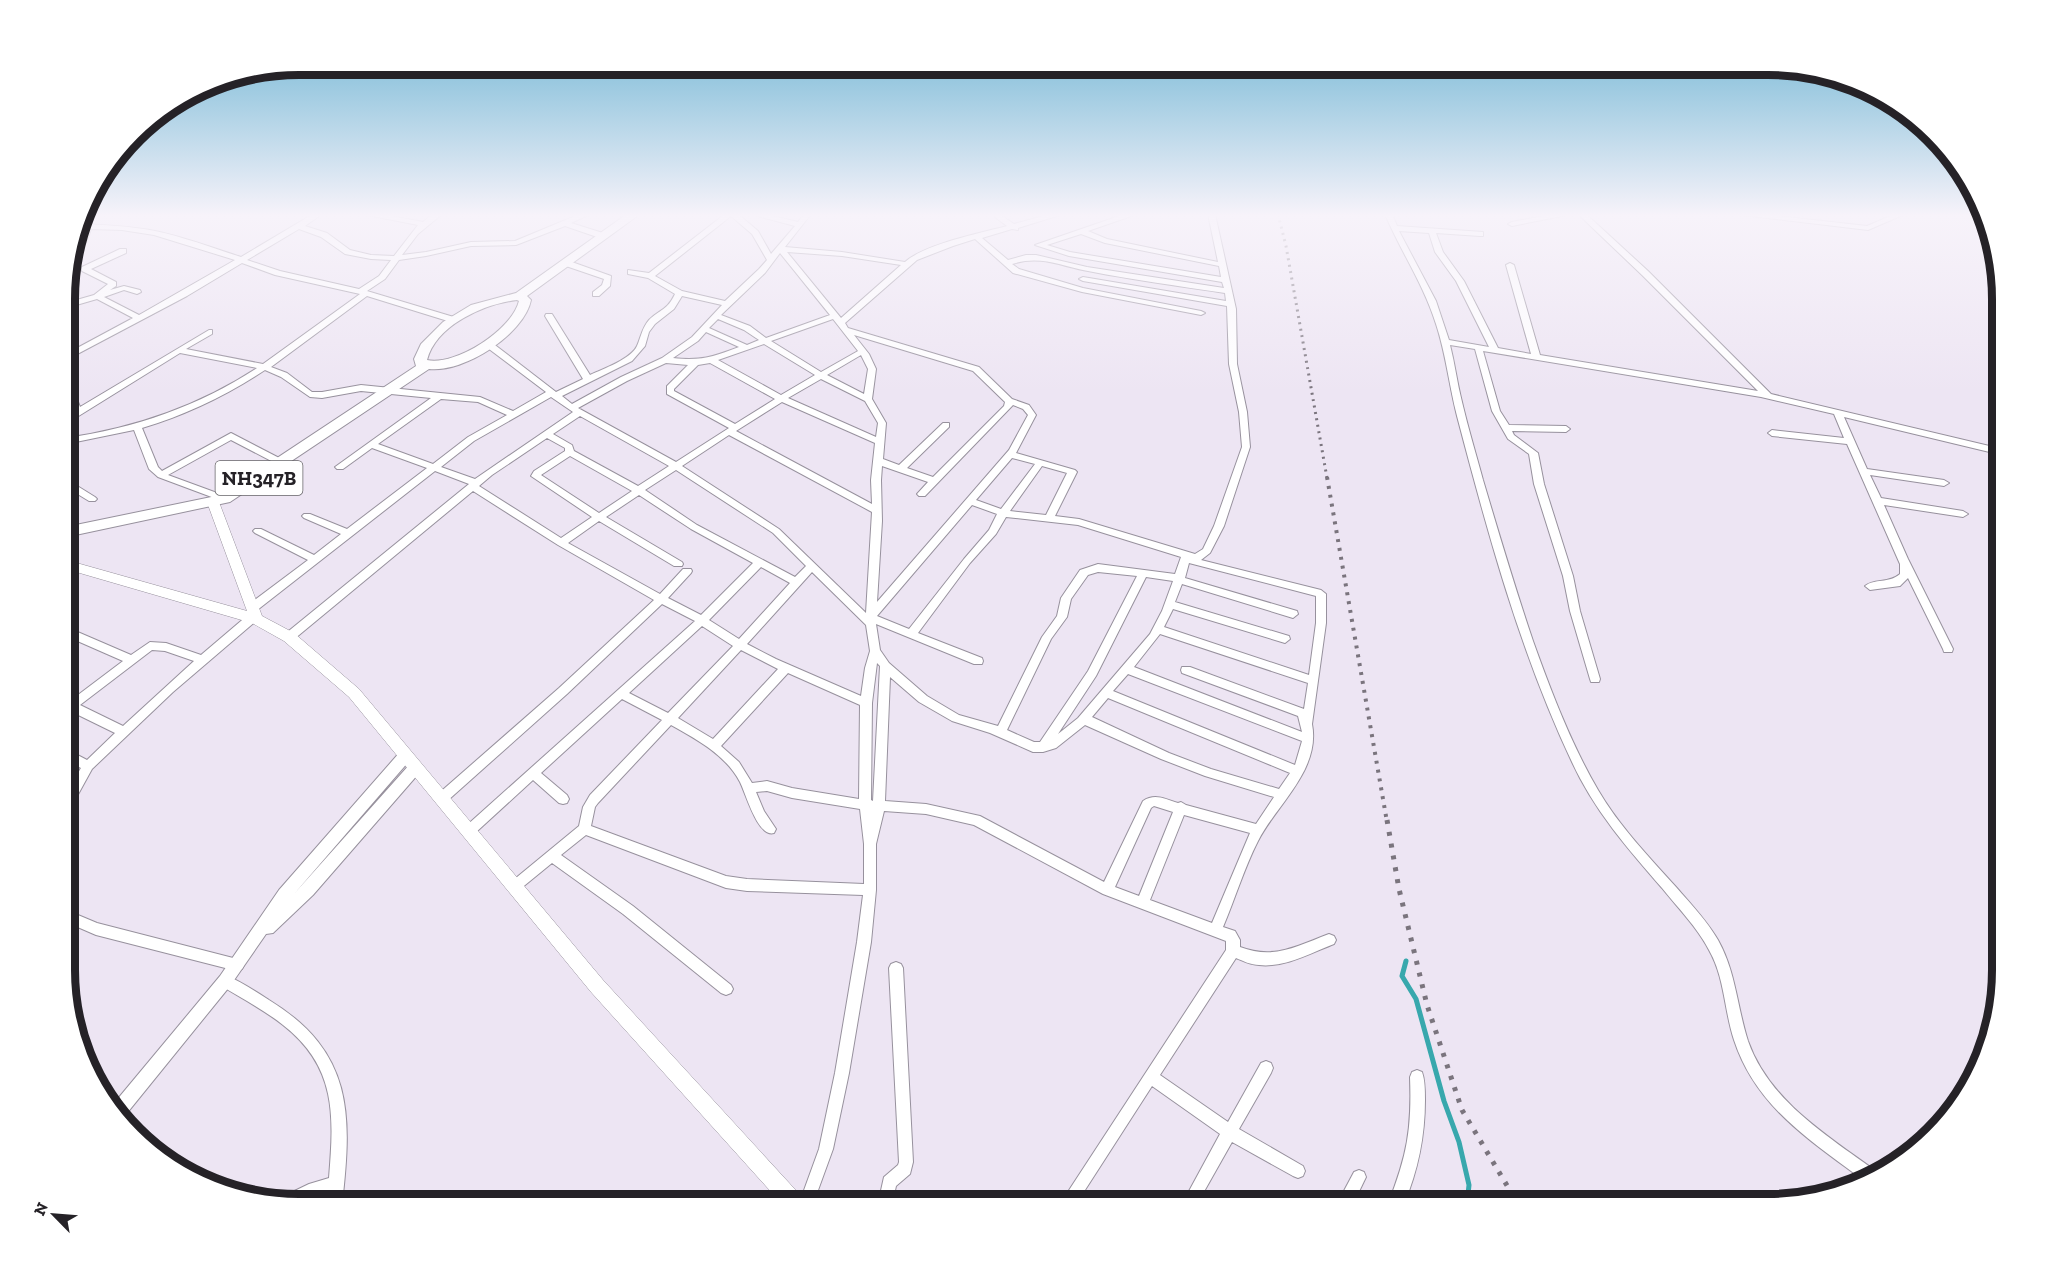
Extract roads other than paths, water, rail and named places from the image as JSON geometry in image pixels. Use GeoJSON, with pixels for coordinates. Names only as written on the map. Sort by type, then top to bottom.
{"type":"FeatureCollection","features":[{"type":"Feature","properties":{"kind":"highway"},"geometry":{"type":"LineString","coordinates":[[519,296],[525,300],[522,313],[502,334],[488,344],[453,363],[426,365],[420,359],[429,341],[454,320],[493,299],[519,296],[551,273]]}},
{"type":"Feature","properties":{"kind":"highway","name":"NH347B"},"geometry":{"type":"LineString","coordinates":[[75,529],[219,500],[282,463],[391,391],[426,365]]}},
{"type":"Feature","properties":{"kind":"main road"},"geometry":{"type":"LineString","coordinates":[[219,500],[253,615]]}},
{"type":"Feature","properties":{"kind":"main road"},"geometry":{"type":"LineString","coordinates":[[75,569],[253,615],[289,637],[354,693],[410,762],[470,830],[597,986],[786,1194]]}},
{"type":"Feature","properties":{"kind":"street"},"geometry":{"type":"LineString","coordinates":[[93,273],[113,284],[97,296]]}},
{"type":"Feature","properties":{"kind":"street"},"geometry":{"type":"LineString","coordinates":[[77,351],[217,273]]}},
{"type":"Feature","properties":{"kind":"street"},"geometry":{"type":"LineString","coordinates":[[279,273],[363,292],[454,320]]}},
{"type":"Feature","properties":{"kind":"street"},"geometry":{"type":"LineString","coordinates":[[75,439],[137,427],[175,415],[196,405],[265,367],[386,273]]}},
{"type":"Feature","properties":{"kind":"street"},"geometry":{"type":"LineString","coordinates":[[595,273],[608,278],[606,286],[596,294]]}},
{"type":"Feature","properties":{"kind":"street"},"geometry":{"type":"LineString","coordinates":[[637,273],[651,276],[679,293],[727,304]]}},
{"type":"Feature","properties":{"kind":"street"},"geometry":{"type":"LineString","coordinates":[[651,276],[655,273]]}},
{"type":"Feature","properties":{"kind":"street"},"geometry":{"type":"LineString","coordinates":[[289,637],[506,460],[548,435],[576,410],[624,379],[666,360],[687,346],[759,273]]}},
{"type":"Feature","properties":{"kind":"street"},"geometry":{"type":"LineString","coordinates":[[800,273],[863,351],[872,369],[868,399]]}},
{"type":"Feature","properties":{"kind":"street"},"geometry":{"type":"LineString","coordinates":[[666,360],[695,363],[711,360],[767,340],[840,323],[896,273]]}},
{"type":"Feature","properties":{"kind":"street"},"geometry":{"type":"LineString","coordinates":[[1024,273],[1082,290],[1201,313]]}},
{"type":"Feature","properties":{"kind":"street"},"geometry":{"type":"LineString","coordinates":[[1114,273],[1227,291]]}},
{"type":"Feature","properties":{"kind":"street"},"geometry":{"type":"LineString","coordinates":[[1185,273],[1226,280]]}},
{"type":"Feature","properties":{"kind":"street"},"geometry":{"type":"LineString","coordinates":[[1187,557],[1196,558],[1207,551],[1219,526],[1246,447],[1243,412],[1233,364],[1234,327],[1225,273]]}},
{"type":"Feature","properties":{"kind":"street"},"geometry":{"type":"LineString","coordinates":[[1418,273],[1430,295],[1446,342],[1459,412],[1534,658],[1567,738],[1597,799],[1657,874],[1700,922],[1718,953],[1732,993],[1741,1041],[1759,1079],[1786,1112],[1865,1172]]}},
{"type":"Feature","properties":{"kind":"street"},"geometry":{"type":"LineString","coordinates":[[1454,273],[1494,350]]}},
{"type":"Feature","properties":{"kind":"street"},"geometry":{"type":"LineString","coordinates":[[1512,273],[1536,356]]}},
{"type":"Feature","properties":{"kind":"street"},"geometry":{"type":"LineString","coordinates":[[1644,273],[1768,396]]}},
{"type":"Feature","properties":{"kind":"street"},"geometry":{"type":"LineString","coordinates":[[1083,279],[1230,304]]}},
{"type":"Feature","properties":{"kind":"street"},"geometry":{"type":"LineString","coordinates":[[75,303],[124,288],[137,292]]}},
{"type":"Feature","properties":{"kind":"street"},"geometry":{"type":"LineString","coordinates":[[75,787],[88,766],[314,559],[471,439],[512,414],[623,363],[637,353],[645,339],[646,330],[652,322],[670,311],[679,293]]}},
{"type":"Feature","properties":{"kind":"street"},"geometry":{"type":"LineString","coordinates":[[97,296],[139,318]]}},
{"type":"Feature","properties":{"kind":"street"},"geometry":{"type":"LineString","coordinates":[[549,316],[587,378]]}},
{"type":"Feature","properties":{"kind":"street"},"geometry":{"type":"LineString","coordinates":[[717,316],[747,328],[820,375],[868,399],[882,423],[876,480],[877,511],[871,619],[875,651],[870,668],[866,703],[872,805]]}},
{"type":"Feature","properties":{"kind":"street"},"geometry":{"type":"LineString","coordinates":[[840,323],[972,367],[981,372],[1009,401],[1030,409],[1032,415],[1010,454],[871,619]]}},
{"type":"Feature","properties":{"kind":"street"},"geometry":{"type":"LineString","coordinates":[[705,328],[745,347]]}},
{"type":"Feature","properties":{"kind":"street"},"geometry":{"type":"LineString","coordinates":[[75,414],[209,333]]}},
{"type":"Feature","properties":{"kind":"street"},"geometry":{"type":"LineString","coordinates":[[1446,342],[1768,396],[1992,450]]}},
{"type":"Feature","properties":{"kind":"street"},"geometry":{"type":"LineString","coordinates":[[488,344],[576,410],[675,465],[776,531],[871,619],[978,661]]}},
{"type":"Feature","properties":{"kind":"street"},"geometry":{"type":"LineString","coordinates":[[1478,347],[1496,411],[1511,437],[1533,453],[1539,484],[1568,576],[1594,679]]}},
{"type":"Feature","properties":{"kind":"street"},"geometry":{"type":"LineString","coordinates":[[182,351],[265,367],[284,375],[310,394],[362,388],[480,400],[512,414]]}},
{"type":"Feature","properties":{"kind":"street"},"geometry":{"type":"LineString","coordinates":[[561,543],[731,429],[863,351]]}},
{"type":"Feature","properties":{"kind":"street"},"geometry":{"type":"LineString","coordinates":[[711,360],[780,398],[880,442]]}},
{"type":"Feature","properties":{"kind":"street"},"geometry":{"type":"LineString","coordinates":[[695,363],[674,382],[670,392],[877,511]]}},
{"type":"Feature","properties":{"kind":"street"},"geometry":{"type":"LineString","coordinates":[[340,468],[439,396]]}},
{"type":"Feature","properties":{"kind":"street"},"geometry":{"type":"LineString","coordinates":[[922,494],[1008,407],[1009,401]]}},
{"type":"Feature","properties":{"kind":"street"},"geometry":{"type":"LineString","coordinates":[[1837,411],[1903,559],[1948,649]]}},
{"type":"Feature","properties":{"kind":"street"},"geometry":{"type":"LineString","coordinates":[[900,469],[946,425]]}},
{"type":"Feature","properties":{"kind":"street"},"geometry":{"type":"LineString","coordinates":[[137,427],[154,469],[161,475],[219,500]]}},
{"type":"Feature","properties":{"kind":"street"},"geometry":{"type":"LineString","coordinates":[[1506,428],[1566,429]]}},
{"type":"Feature","properties":{"kind":"street"},"geometry":{"type":"LineString","coordinates":[[1772,433],[1850,441]]}},
{"type":"Feature","properties":{"kind":"street"},"geometry":{"type":"LineString","coordinates":[[548,435],[569,447],[570,452],[638,490],[685,521],[796,582]]}},
{"type":"Feature","properties":{"kind":"street"},"geometry":{"type":"LineString","coordinates":[[161,475],[231,436],[282,463]]}},
{"type":"Feature","properties":{"kind":"street"},"geometry":{"type":"LineString","coordinates":[[371,445],[434,467],[474,485],[561,543],[702,621],[740,645],[866,703]]}},
{"type":"Feature","properties":{"kind":"street"},"geometry":{"type":"LineString","coordinates":[[570,452],[536,476],[599,518],[678,564]]}},
{"type":"Feature","properties":{"kind":"street"},"geometry":{"type":"LineString","coordinates":[[1010,454],[1072,472],[1050,517]]}},
{"type":"Feature","properties":{"kind":"street"},"geometry":{"type":"LineString","coordinates":[[878,461],[934,481]]}},
{"type":"Feature","properties":{"kind":"street"},"geometry":{"type":"LineString","coordinates":[[911,634],[967,561],[993,532],[1003,513],[1041,462]]}},
{"type":"Feature","properties":{"kind":"street"},"geometry":{"type":"LineString","coordinates":[[1863,471],[1944,483]]}},
{"type":"Feature","properties":{"kind":"street"},"geometry":{"type":"LineString","coordinates":[[75,488],[92,499]]}},
{"type":"Feature","properties":{"kind":"street"},"geometry":{"type":"LineString","coordinates":[[970,501],[1003,513],[1079,522],[1187,557],[1321,594],[1308,739],[1298,771],[1258,830],[1216,929]]}},
{"type":"Feature","properties":{"kind":"street"},"geometry":{"type":"LineString","coordinates":[[1877,501],[1963,514]]}},
{"type":"Feature","properties":{"kind":"street"},"geometry":{"type":"LineString","coordinates":[[307,516],[347,533]]}},
{"type":"Feature","properties":{"kind":"street"},"geometry":{"type":"LineString","coordinates":[[258,531],[314,559]]}},
{"type":"Feature","properties":{"kind":"street"},"geometry":{"type":"LineString","coordinates":[[875,651],[885,666],[923,699],[956,718],[1001,732],[1033,747],[1052,745],[1084,719],[1158,629],[1187,557]]}},
{"type":"Feature","properties":{"kind":"street"},"geometry":{"type":"LineString","coordinates":[[1870,586],[1896,583],[1905,575],[1903,559]]}},
{"type":"Feature","properties":{"kind":"street"},"geometry":{"type":"LineString","coordinates":[[470,830],[702,621],[759,563]]}},
{"type":"Feature","properties":{"kind":"street"},"geometry":{"type":"LineString","coordinates":[[516,886],[584,829],[588,819],[587,807],[812,565]]}},
{"type":"Feature","properties":{"kind":"street"},"geometry":{"type":"LineString","coordinates":[[1001,732],[1047,637],[1062,617],[1066,598],[1084,572],[1098,568],[1180,579],[1293,614]]}},
{"type":"Feature","properties":{"kind":"street"},"geometry":{"type":"LineString","coordinates":[[442,798],[562,691],[687,572]]}},
{"type":"Feature","properties":{"kind":"street"},"geometry":{"type":"LineString","coordinates":[[1042,747],[1092,673],[1143,574]]}},
{"type":"Feature","properties":{"kind":"street"},"geometry":{"type":"LineString","coordinates":[[1170,604],[1285,639]]}},
{"type":"Feature","properties":{"kind":"street"},"geometry":{"type":"LineString","coordinates":[[1158,629],[1312,680]]}},
{"type":"Feature","properties":{"kind":"street"},"geometry":{"type":"LineString","coordinates":[[75,635],[130,659]]}},
{"type":"Feature","properties":{"kind":"street"},"geometry":{"type":"LineString","coordinates":[[75,700],[144,649],[157,645],[203,660]]}},
{"type":"Feature","properties":{"kind":"street"},"geometry":{"type":"LineString","coordinates":[[810,1194],[826,1149],[842,1073],[864,942],[870,890],[872,805],[885,666]]}},
{"type":"Feature","properties":{"kind":"street"},"geometry":{"type":"LineString","coordinates":[[714,746],[786,668]]}},
{"type":"Feature","properties":{"kind":"street"},"geometry":{"type":"LineString","coordinates":[[1126,669],[1308,739]]}},
{"type":"Feature","properties":{"kind":"street"},"geometry":{"type":"LineString","coordinates":[[1186,670],[1302,713],[1308,722]]}},
{"type":"Feature","properties":{"kind":"street"},"geometry":{"type":"LineString","coordinates":[[1106,693],[1298,771]]}},
{"type":"Feature","properties":{"kind":"street"},"geometry":{"type":"LineString","coordinates":[[622,694],[714,746],[736,766],[750,788],[759,818],[770,829]]}},
{"type":"Feature","properties":{"kind":"street"},"geometry":{"type":"LineString","coordinates":[[75,708],[124,732]]}},
{"type":"Feature","properties":{"kind":"street"},"geometry":{"type":"LineString","coordinates":[[1084,719],[1176,760],[1283,795]]}},
{"type":"Feature","properties":{"kind":"street"},"geometry":{"type":"LineString","coordinates":[[75,759],[88,766]]}},
{"type":"Feature","properties":{"kind":"street"},"geometry":{"type":"LineString","coordinates":[[121,1105],[225,981],[252,943],[308,890],[410,762]]}},
{"type":"Feature","properties":{"kind":"street"},"geometry":{"type":"LineString","coordinates":[[533,774],[563,799]]}},
{"type":"Feature","properties":{"kind":"street"},"geometry":{"type":"LineString","coordinates":[[750,788],[767,786],[792,793],[872,805],[926,809],[976,820],[1107,890],[1230,935],[1234,946],[1233,951],[1074,1194]]}},
{"type":"Feature","properties":{"kind":"street"},"geometry":{"type":"LineString","coordinates":[[1107,890],[1147,805],[1154,801],[1258,830]]}},
{"type":"Feature","properties":{"kind":"street"},"geometry":{"type":"LineString","coordinates":[[1143,902],[1181,807]]}},
{"type":"Feature","properties":{"kind":"street"},"geometry":{"type":"LineString","coordinates":[[584,829],[726,882],[747,885],[870,890]]}},
{"type":"Feature","properties":{"kind":"street"},"geometry":{"type":"LineString","coordinates":[[552,856],[628,910],[726,989]]}},
{"type":"Feature","properties":{"kind":"street"},"geometry":{"type":"LineString","coordinates":[[75,920],[96,929],[237,964]]}},
{"type":"Feature","properties":{"kind":"street"},"geometry":{"type":"LineString","coordinates":[[1233,951],[1257,959],[1269,958],[1292,953],[1329,940]]}},
{"type":"Feature","properties":{"kind":"street"},"geometry":{"type":"LineString","coordinates":[[887,1194],[889,1182],[905,1169],[906,1162],[896,968]]}},
{"type":"Feature","properties":{"kind":"street"},"geometry":{"type":"LineString","coordinates":[[225,981],[295,1026],[319,1053],[334,1080],[340,1113],[335,1194]]}},
{"type":"Feature","properties":{"kind":"street"},"geometry":{"type":"LineString","coordinates":[[1196,1194],[1266,1068]]}},
{"type":"Feature","properties":{"kind":"street"},"geometry":{"type":"LineString","coordinates":[[1151,1077],[1230,1132],[1298,1171]]}},
{"type":"Feature","properties":{"kind":"street"},"geometry":{"type":"LineString","coordinates":[[1399,1194],[1416,1144],[1419,1119],[1417,1077]]}},
{"type":"Feature","properties":{"kind":"street"},"geometry":{"type":"LineString","coordinates":[[1350,1194],[1359,1177]]}},
{"type":"Feature","properties":{"kind":"street"},"geometry":{"type":"LineString","coordinates":[[305,1194],[336,1184]]}},
{"type":"Feature","properties":{"kind":"waterway"},"geometry":{"type":"LineString","coordinates":[[1406,961],[1402,976],[1416,999],[1444,1101],[1459,1142],[1469,1185],[1468,1194]]}},
{"type":"Feature","properties":{"kind":"railway"},"geometry":{"type":"LineString","coordinates":[[1291,273],[1327,478]]}},
{"type":"Feature","properties":{"kind":"railway"},"geometry":{"type":"LineString","coordinates":[[1327,477],[1387,822]]}},
{"type":"Feature","properties":{"kind":"railway"},"geometry":{"type":"LineString","coordinates":[[1387,820],[1399,889],[1427,1005],[1462,1110],[1512,1194]]}}]}
